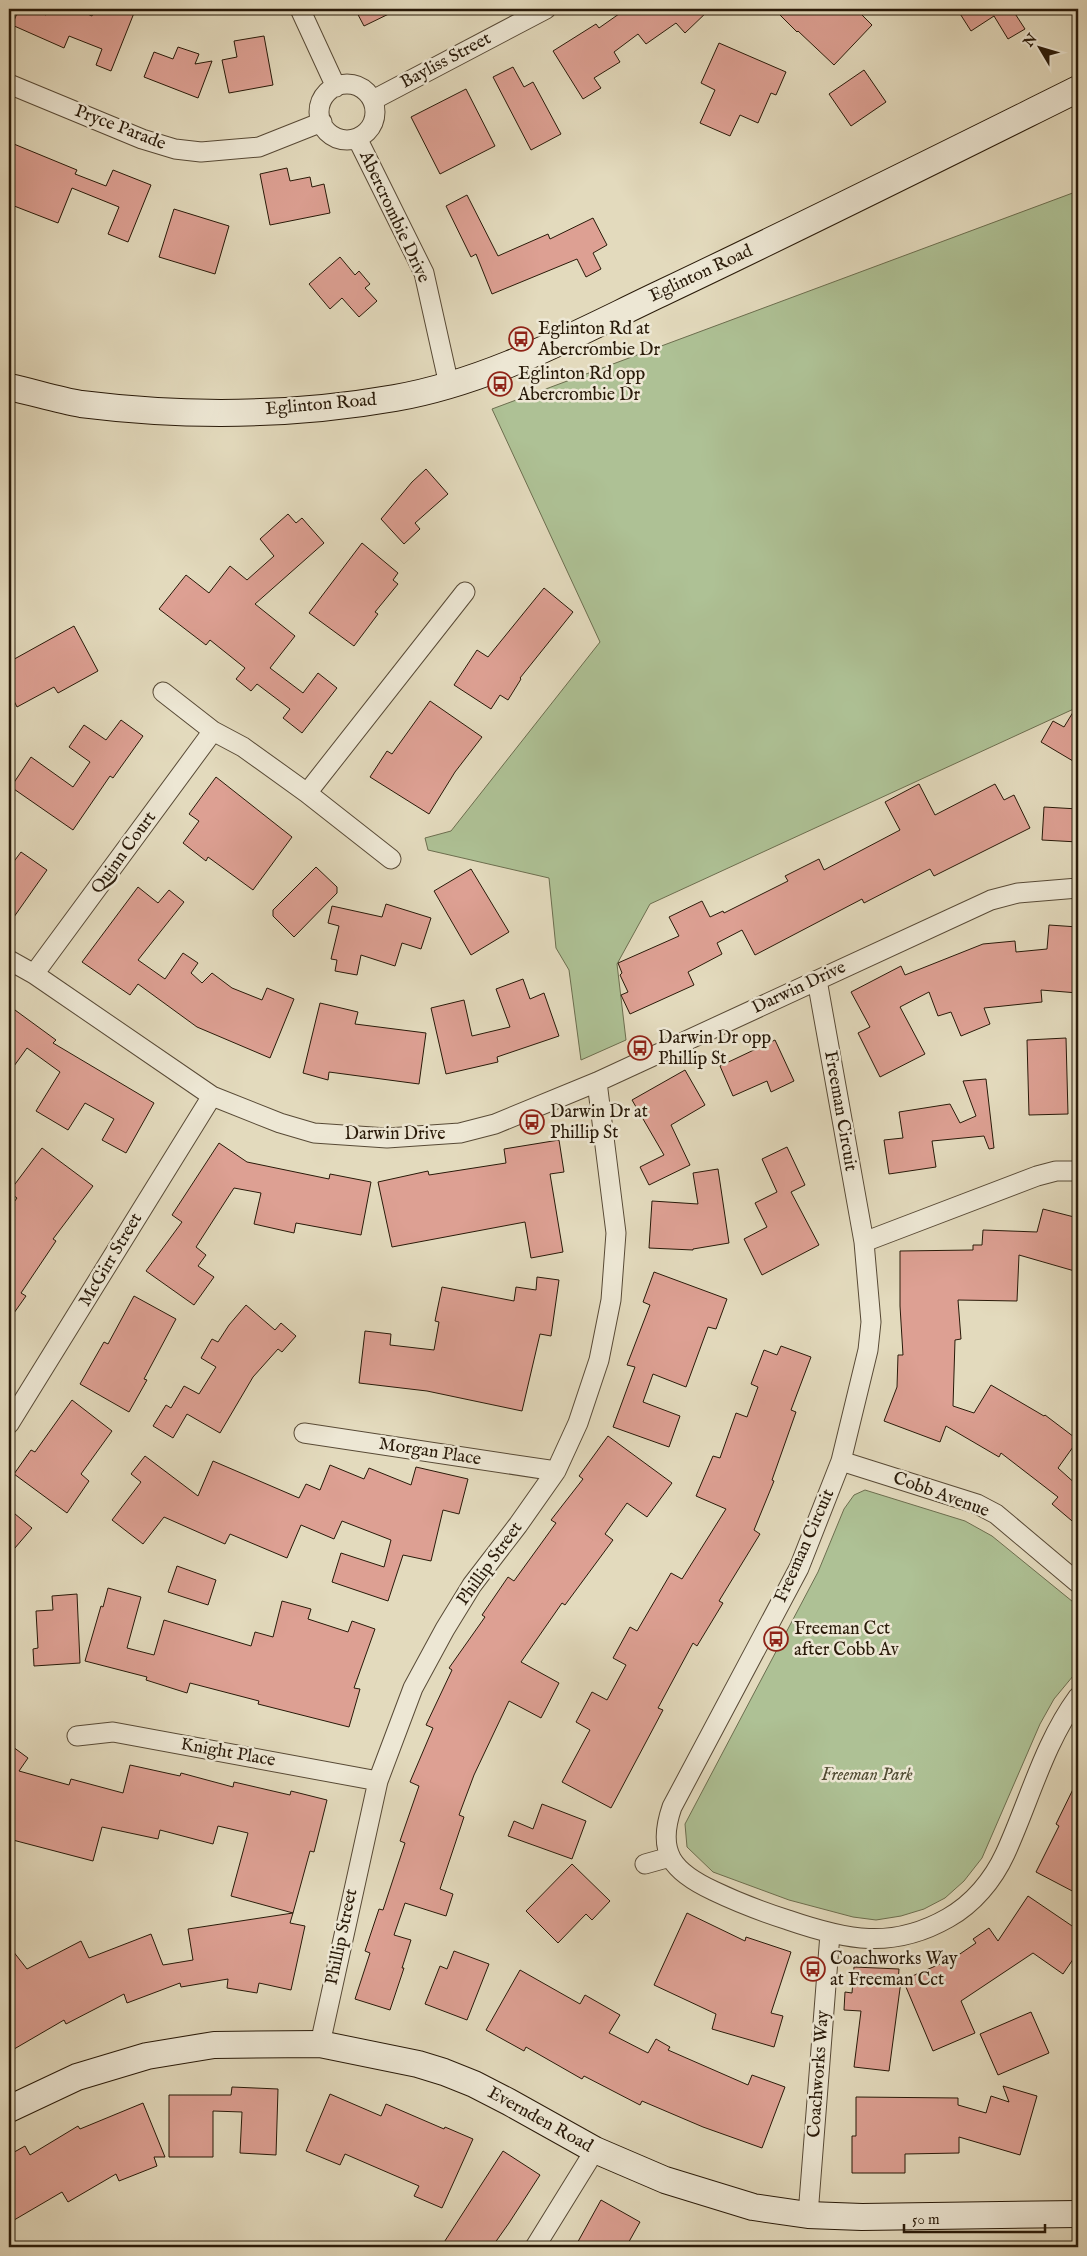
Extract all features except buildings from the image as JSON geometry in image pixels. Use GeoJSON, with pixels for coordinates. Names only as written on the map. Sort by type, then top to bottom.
{"type":"FeatureCollection","features":[{"type":"Feature","properties":{"kind":"main road","name":"Eglinton Road"},"geometry":{"type":"LineString","coordinates":[[9,386],[79,403],[204,414],[322,408],[397,398],[449,385],[519,360],[810,223],[1078,89]]}},
{"type":"Feature","properties":{"kind":"main road","name":"Evernden Road"},"geometry":{"type":"LineString","coordinates":[[9,2109],[77,2077],[147,2056],[214,2045],[320,2044],[418,2064],[474,2084],[595,2150],[665,2180],[716,2197],[753,2206],[808,2215],[862,2218],[1078,2214]]}},
{"type":"Feature","properties":{"kind":"street"},"geometry":{"type":"LineString","coordinates":[[300,9],[336,87]]}},
{"type":"Feature","properties":{"kind":"street","name":"Bayliss Street"},"geometry":{"type":"LineString","coordinates":[[372,100],[546,9]]}},
{"type":"Feature","properties":{"kind":"street","name":"Pryce Parade"},"geometry":{"type":"LineString","coordinates":[[9,84],[142,139],[174,148],[201,152],[259,147],[322,122]]}},
{"type":"Feature","properties":{"kind":"street"},"geometry":{"type":"LineString","coordinates":[[350,84],[357,86],[363,89],[372,100],[374,118],[365,133],[357,138],[340,138],[332,135],[322,122],[320,108],[322,102],[330,90],[336,87],[350,84]]}},
{"type":"Feature","properties":{"kind":"street","name":"Abercrombie Drive"},"geometry":{"type":"LineString","coordinates":[[357,138],[424,272],[449,385]]}},
{"type":"Feature","properties":{"kind":"street"},"geometry":{"type":"LineString","coordinates":[[307,793],[465,592]]}},
{"type":"Feature","properties":{"kind":"street"},"geometry":{"type":"LineString","coordinates":[[163,692],[213,731],[243,748],[307,793],[391,859]]}},
{"type":"Feature","properties":{"kind":"street","name":"Quinn Court"},"geometry":{"type":"LineString","coordinates":[[34,974],[213,731]]}},
{"type":"Feature","properties":{"kind":"street","name":"Darwin Drive"},"geometry":{"type":"LineString","coordinates":[[9,960],[34,974],[212,1096],[280,1123],[314,1133],[387,1138],[423,1137],[460,1134],[495,1124],[597,1082],[991,900],[1018,893],[1078,888]]}},
{"type":"Feature","properties":{"kind":"street","name":"Freeman Circuit"},"geometry":{"type":"LineString","coordinates":[[670,1857],[665,1841],[666,1825],[672,1806],[799,1568],[841,1461],[863,1378],[871,1322],[864,1242],[817,980]]}},
{"type":"Feature","properties":{"kind":"street","name":"Phillip Street"},"geometry":{"type":"LineString","coordinates":[[320,2044],[349,1902],[378,1781],[413,1688],[444,1629],[472,1585],[556,1471],[578,1423],[599,1360],[611,1300],[616,1233],[597,1082]]}},
{"type":"Feature","properties":{"kind":"street","name":"McGirr Street"},"geometry":{"type":"LineString","coordinates":[[9,1424],[212,1096]]}},
{"type":"Feature","properties":{"kind":"street"},"geometry":{"type":"LineString","coordinates":[[864,1242],[1037,1176],[1056,1172],[1078,1171]]}},
{"type":"Feature","properties":{"kind":"street","name":"Morgan Place"},"geometry":{"type":"LineString","coordinates":[[304,1433],[556,1471]]}},
{"type":"Feature","properties":{"kind":"street","name":"Cobb Avenue"},"geometry":{"type":"LineString","coordinates":[[841,1461],[983,1507],[996,1514],[1078,1582]]}},
{"type":"Feature","properties":{"kind":"street"},"geometry":{"type":"LineString","coordinates":[[645,1864],[670,1857],[680,1871],[698,1883],[741,1904],[830,1934],[864,1939],[906,1936],[933,1926],[958,1912],[978,1894],[995,1874],[1056,1733],[1078,1697]]}},
{"type":"Feature","properties":{"kind":"street","name":"Knight Place"},"geometry":{"type":"LineString","coordinates":[[77,1736],[113,1732],[378,1781]]}},
{"type":"Feature","properties":{"kind":"street","name":"Coachworks Way"},"geometry":{"type":"LineString","coordinates":[[808,2215],[830,1934]]}},
{"type":"Feature","properties":{"kind":"street"},"geometry":{"type":"LineString","coordinates":[[535,2247],[595,2150]]}},
{"type":"Feature","properties":{"kind":"green space"},"geometry":{"type":"Polygon","coordinates":[[[1078,191],[1078,707],[650,904],[617,964],[626,1040],[581,1060],[569,970],[556,948],[549,878],[428,850],[425,838],[451,831],[600,642],[492,409],[1078,191]]]}},
{"type":"Feature","properties":{"kind":"green space","name":"Freeman Park"},"geometry":{"type":"Polygon","coordinates":[[[865,1490],[965,1521],[992,1536],[1078,1606],[1078,1670],[1054,1699],[1040,1724],[982,1858],[964,1881],[945,1898],[924,1909],[901,1916],[876,1920],[853,1917],[789,1900],[713,1872],[687,1847],[685,1824],[818,1572],[844,1509],[854,1495],[865,1490]]]}},
{"type":"Feature","properties":{"kind":"place","name":"Eglinton Rd at Abercrombie Dr"},"geometry":{"type":"Point","coordinates":[521,339]}},
{"type":"Feature","properties":{"kind":"place","name":"Eglinton Rd opp Abercrombie Dr"},"geometry":{"type":"Point","coordinates":[500,384]}},
{"type":"Feature","properties":{"kind":"place","name":"Darwin Dr opp Phillip St"},"geometry":{"type":"Point","coordinates":[640,1048]}},
{"type":"Feature","properties":{"kind":"place","name":"Darwin Dr at Phillip St"},"geometry":{"type":"Point","coordinates":[532,1122]}},
{"type":"Feature","properties":{"kind":"place","name":"Freeman Cct after Cobb Av"},"geometry":{"type":"Point","coordinates":[776,1639]}},
{"type":"Feature","properties":{"kind":"place","name":"Coachworks Way at Freeman Cct"},"geometry":{"type":"Point","coordinates":[813,1969]}}]}
